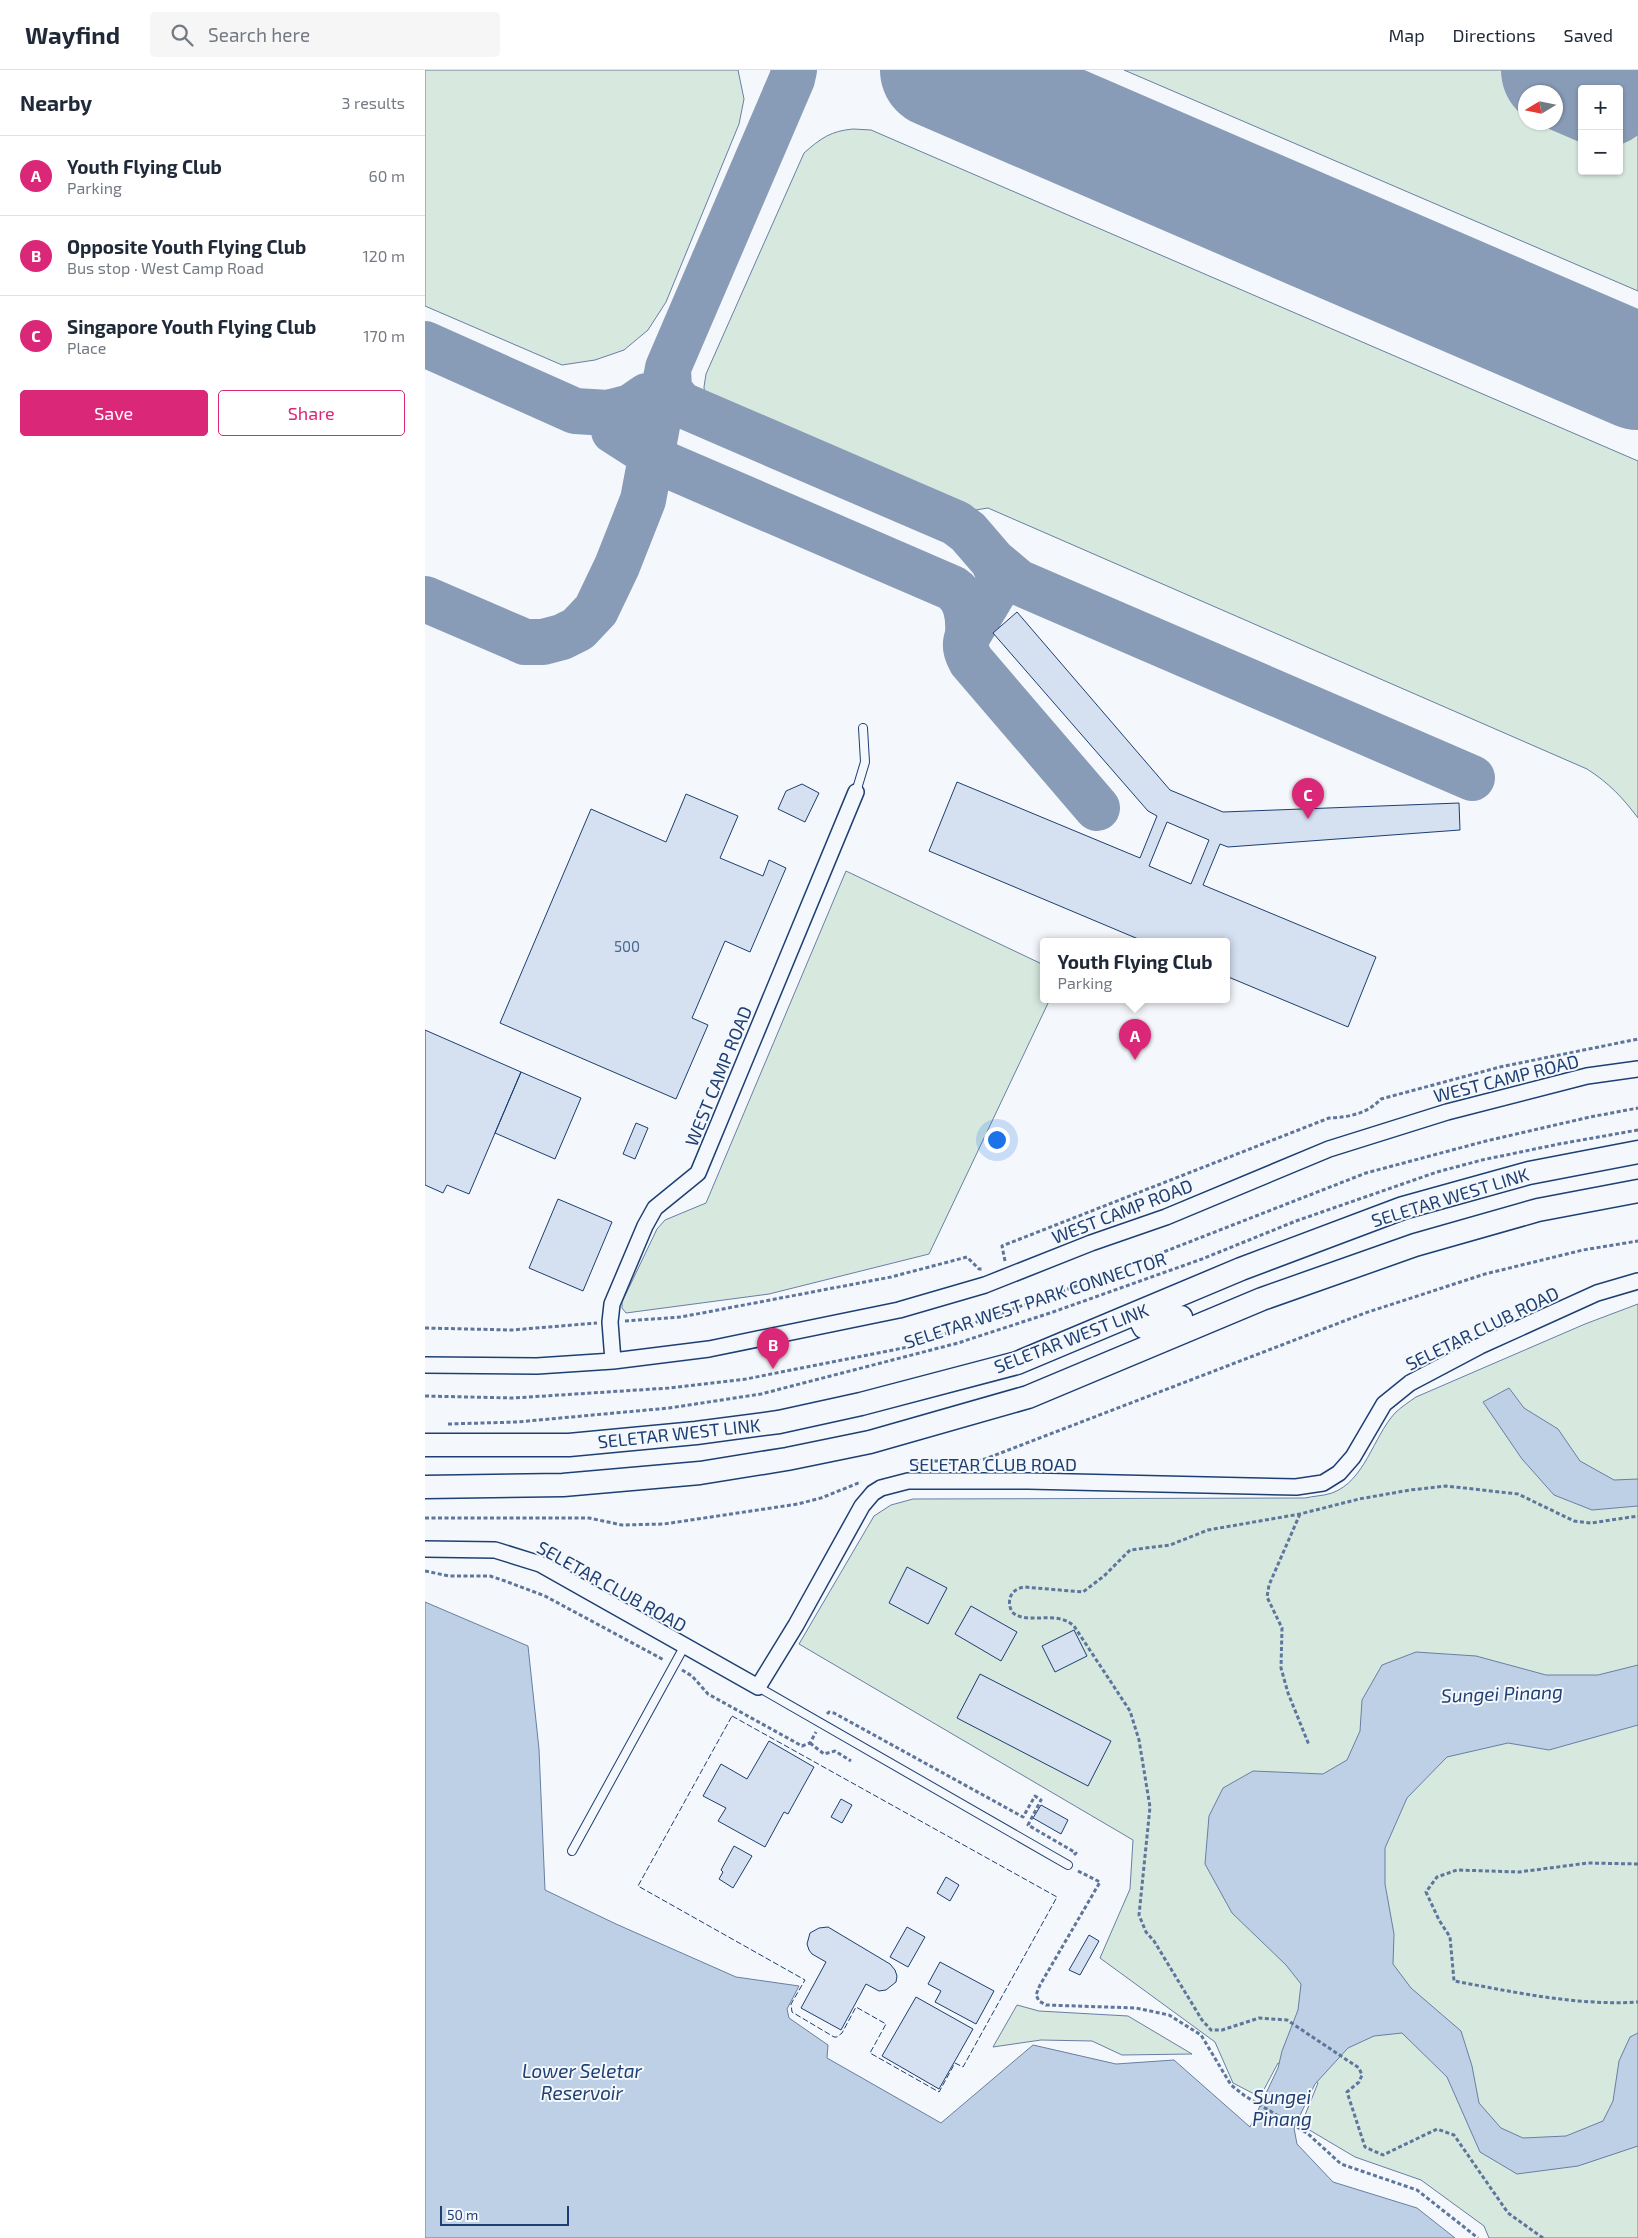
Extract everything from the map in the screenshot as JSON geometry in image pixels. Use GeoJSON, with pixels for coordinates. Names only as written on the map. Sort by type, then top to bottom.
{"type":"FeatureCollection","features":[{"type":"Feature","properties":{"kind":"main road","name":"SELETAR WEST LINK"},"geometry":{"type":"LineString","coordinates":[[425,1445],[569,1444],[696,1433],[779,1422],[861,1404],[1017,1363],[1241,1269],[1403,1208],[1529,1173],[1638,1152]]}},
{"type":"Feature","properties":{"kind":"main road","name":"SELETAR WEST LINK"},"geometry":{"type":"LineString","coordinates":[[425,1486],[563,1485],[700,1473],[787,1460],[870,1442],[1029,1397],[1262,1299],[1415,1245],[1538,1210],[1638,1191]]}},
{"type":"Feature","properties":{"kind":"main road"},"geometry":{"type":"LineString","coordinates":[[1137,1313],[1144,1328],[1151,1329],[1203,1308],[1262,1299]]}},
{"type":"Feature","properties":{"kind":"street","name":"WEST CAMP ROAD"},"geometry":{"type":"LineString","coordinates":[[613,1361],[610,1322],[612,1304],[645,1226],[655,1208],[698,1173],[856,792]]}},
{"type":"Feature","properties":{"kind":"street","name":"WEST CAMP ROAD"},"geometry":{"type":"LineString","coordinates":[[425,1365],[537,1366],[613,1361],[709,1349],[791,1334],[928,1303],[985,1285],[1165,1216],[1329,1149],[1447,1112],[1587,1076],[1638,1069]]}},
{"type":"Feature","properties":{"kind":"street","name":"SELETAR CLUB ROAD"},"geometry":{"type":"LineString","coordinates":[[425,1549],[495,1550],[540,1564],[758,1687],[796,1625],[861,1506],[873,1493],[881,1488],[908,1481],[1028,1481],[1296,1487],[1323,1483],[1339,1473],[1353,1457],[1384,1404],[1410,1383],[1464,1354],[1597,1293],[1638,1281]]}},
{"type":"Feature","properties":{"kind":"lane"},"geometry":{"type":"LineString","coordinates":[[856,792],[865,762],[863,728]]}},
{"type":"Feature","properties":{"kind":"lane"},"geometry":{"type":"LineString","coordinates":[[572,1851],[684,1646]]}},
{"type":"Feature","properties":{"kind":"lane"},"geometry":{"type":"LineString","coordinates":[[758,1687],[1068,1865]]}},
{"type":"Feature","properties":{"kind":"path"},"geometry":{"type":"LineString","coordinates":[[999,1263],[1006,1260],[1002,1246],[1329,1118],[1361,1113],[1374,1106],[1381,1099],[1500,1067],[1638,1039]]}},
{"type":"Feature","properties":{"kind":"path","name":"SELETAR WEST PARK CONNECTOR"},"geometry":{"type":"LineString","coordinates":[[445,1424],[517,1422],[669,1408],[761,1394],[950,1346],[1024,1322],[1203,1259],[1296,1221],[1437,1172],[1482,1160],[1638,1130]]}},
{"type":"Feature","properties":{"kind":"path"},"geometry":{"type":"LineString","coordinates":[[425,1328],[512,1330],[681,1317],[891,1277],[967,1257],[979,1269],[991,1266]]}},
{"type":"Feature","properties":{"kind":"path"},"geometry":{"type":"LineString","coordinates":[[1543,2238],[1508,2213],[1455,2135],[1437,2129],[1383,2155],[1365,2147],[1347,2092],[1359,2082],[1362,2075],[1359,2068],[1287,2020],[1259,2018],[1222,2030],[1211,2030],[1202,2020],[1154,1940],[1141,1924],[1140,1898],[1150,1807],[1139,1740],[1130,1711],[1069,1621],[1057,1617],[1019,1616],[1012,1612],[1009,1600],[1017,1588],[1024,1587],[1078,1593],[1088,1590],[1130,1550],[1170,1545],[1208,1530],[1300,1514],[1359,1499],[1446,1486],[1519,1494],[1575,1521],[1591,1523],[1638,1516]]}},
{"type":"Feature","properties":{"kind":"path"},"geometry":{"type":"LineString","coordinates":[[1300,1514],[1269,1585],[1267,1597],[1282,1628],[1281,1668],[1288,1693],[1309,1745]]}},
{"type":"Feature","properties":{"kind":"path"},"geometry":{"type":"LineString","coordinates":[[810,1743],[823,1754],[835,1751],[851,1761]]}},
{"type":"Feature","properties":{"kind":"path"},"geometry":{"type":"LineString","coordinates":[[1638,1864],[1588,1864],[1519,1872],[1457,1870],[1437,1877],[1426,1892],[1439,1920],[1451,1937],[1454,1982],[1556,1998],[1610,2004],[1638,2002]]}},
{"type":"Feature","properties":{"kind":"path"},"geometry":{"type":"LineString","coordinates":[[1068,1865],[1099,1882],[1040,1985],[1036,1995],[1039,2001],[1046,2005],[1136,2008],[1169,2015],[1201,2035],[1231,2085],[1245,2096],[1307,2133],[1341,2164],[1417,2190],[1478,2238]]}},
{"type":"Feature","properties":{"kind":"shaded area"},"geometry":{"type":"Polygon","coordinates":[[[425,70],[738,70],[744,99],[739,124],[666,302],[648,330],[624,350],[595,360],[562,365],[425,306],[425,70]]]}},
{"type":"Feature","properties":{"kind":"shaded area"},"geometry":{"type":"Polygon","coordinates":[[[1124,70],[1638,70],[1638,291],[1124,70]]]}},
{"type":"Feature","properties":{"kind":"shaded area"},"geometry":{"type":"Polygon","coordinates":[[[853,129],[871,130],[1638,461],[1638,818],[1615,791],[1587,769],[988,508],[963,512],[715,406],[705,397],[706,374],[804,153],[827,136],[838,131],[853,129]]]}},
{"type":"Feature","properties":{"kind":"shaded area"},"geometry":{"type":"Polygon","coordinates":[[[846,871],[1040,963],[1040,1003],[1048,1003],[929,1254],[769,1294],[626,1313],[622,1308],[622,1302],[657,1229],[665,1220],[706,1203],[846,871]]]}},
{"type":"Feature","properties":{"kind":"shaded area"},"geometry":{"type":"Polygon","coordinates":[[[1638,1304],[1638,2238],[1489,2238],[1484,2226],[1421,2180],[1355,2157],[1301,2125],[1318,2083],[1278,2063],[1260,2097],[1233,2083],[1215,2042],[1100,1958],[1130,1889],[1133,1840],[799,1644],[874,1516],[891,1505],[913,1499],[1305,1498],[1329,1494],[1353,1479],[1361,1469],[1387,1423],[1397,1411],[1416,1397],[1585,1324],[1638,1304]]]}},
{"type":"Feature","properties":{"kind":"shaded area"},"geometry":{"type":"Polygon","coordinates":[[[1017,2005],[1039,2011],[1128,2016],[1192,2054],[1122,2055],[1092,2041],[1041,2040],[993,2047],[1017,2005]]]}},
{"type":"Feature","properties":{"kind":"water"},"geometry":{"type":"Polygon","coordinates":[[[1509,1388],[1524,1408],[1558,1429],[1580,1461],[1614,1480],[1638,1479],[1638,1506],[1592,1510],[1554,1495],[1522,1459],[1483,1402],[1509,1388]]]}},
{"type":"Feature","properties":{"kind":"water","name":"Lower Seletar Reservoir"},"geometry":{"type":"Polygon","coordinates":[[[425,1602],[528,1646],[539,1749],[545,1890],[616,1924],[736,1977],[799,1986],[787,2009],[789,2018],[828,2045],[827,2058],[941,2123],[1033,2045],[1116,2064],[1174,2060],[1250,2127],[1278,2068],[1282,2051],[1298,2010],[1301,1984],[1286,1965],[1232,1913],[1205,1864],[1209,1816],[1223,1788],[1253,1771],[1323,1774],[1347,1760],[1360,1731],[1362,1700],[1382,1665],[1416,1652],[1476,1656],[1546,1675],[1598,1675],[1638,1665],[1638,1725],[1549,1750],[1508,1743],[1447,1757],[1407,1798],[1385,1848],[1385,1884],[1394,1934],[1393,1964],[1411,1988],[1461,2031],[1472,2066],[1479,2103],[1501,2128],[1523,2138],[1566,2136],[1603,2121],[1613,2101],[1619,2061],[1630,2037],[1638,2033],[1638,2146],[1578,2166],[1517,2174],[1480,2152],[1447,2077],[1402,2033],[1374,2036],[1348,2048],[1315,2084],[1294,2128],[1297,2144],[1333,2182],[1417,2208],[1455,2238],[425,2238],[425,1602]]]}},
{"type":"Feature","properties":{"kind":"building"},"geometry":{"type":"Polygon","coordinates":[[[1017,612],[1170,790],[1223,812],[1459,803],[1460,830],[1228,847],[1220,844],[1203,885],[1376,957],[1348,1027],[1230,978],[1230,938],[1136,938],[929,851],[957,782],[1140,858],[1157,816],[1148,811],[993,633],[1017,612]],[[1167,822],[1149,866],[1191,884],[1209,840],[1167,822]]]}},
{"type":"Feature","properties":{"kind":"building"},"geometry":{"type":"Polygon","coordinates":[[[802,784],[819,793],[805,822],[778,809],[786,791],[802,784]]]}},
{"type":"Feature","properties":{"kind":"building"},"geometry":{"type":"Polygon","coordinates":[[[686,794],[738,816],[720,858],[763,876],[769,860],[786,868],[750,952],[725,941],[692,1018],[708,1025],[676,1099],[500,1023],[591,809],[666,842],[686,794]]]}},
{"type":"Feature","properties":{"kind":"building"},"geometry":{"type":"Polygon","coordinates":[[[425,1030],[521,1072],[469,1194],[447,1185],[443,1193],[425,1185],[425,1030]]]}},
{"type":"Feature","properties":{"kind":"building"},"geometry":{"type":"Polygon","coordinates":[[[521,1072],[581,1098],[555,1159],[495,1133],[521,1072]]]}},
{"type":"Feature","properties":{"kind":"building"},"geometry":{"type":"Polygon","coordinates":[[[636,1123],[648,1128],[635,1159],[623,1154],[636,1123]]]}},
{"type":"Feature","properties":{"kind":"building"},"geometry":{"type":"Polygon","coordinates":[[[558,1199],[612,1222],[583,1291],[529,1268],[558,1199]]]}},
{"type":"Feature","properties":{"kind":"building"},"geometry":{"type":"Polygon","coordinates":[[[907,1567],[947,1588],[928,1624],[889,1603],[907,1567]]]}},
{"type":"Feature","properties":{"kind":"building"},"geometry":{"type":"Polygon","coordinates":[[[971,1606],[1017,1632],[1001,1661],[955,1634],[971,1606]]]}},
{"type":"Feature","properties":{"kind":"building"},"geometry":{"type":"Polygon","coordinates":[[[1074,1630],[1087,1656],[1055,1672],[1042,1646],[1074,1630]]]}},
{"type":"Feature","properties":{"kind":"building"},"geometry":{"type":"Polygon","coordinates":[[[980,1674],[1111,1741],[1088,1786],[957,1718],[980,1674]]]}},
{"type":"Feature","properties":{"kind":"building"},"geometry":{"type":"Polygon","coordinates":[[[769,1741],[814,1767],[788,1814],[784,1812],[765,1847],[718,1821],[726,1808],[703,1796],[721,1764],[747,1779],[769,1741]]]}},
{"type":"Feature","properties":{"kind":"building"},"geometry":{"type":"Polygon","coordinates":[[[841,1799],[852,1805],[842,1823],[831,1817],[841,1799]]]}},
{"type":"Feature","properties":{"kind":"building"},"geometry":{"type":"Polygon","coordinates":[[[1041,1805],[1068,1820],[1061,1834],[1033,1818],[1041,1805]]]}},
{"type":"Feature","properties":{"kind":"building"},"geometry":{"type":"Polygon","coordinates":[[[734,1846],[752,1856],[733,1888],[719,1879],[723,1872],[721,1870],[734,1846]]]}},
{"type":"Feature","properties":{"kind":"building"},"geometry":{"type":"Polygon","coordinates":[[[946,1877],[959,1885],[950,1901],[937,1893],[946,1877]]]}},
{"type":"Feature","properties":{"kind":"building"},"geometry":{"type":"Polygon","coordinates":[[[828,1927],[890,1964],[897,1976],[896,1982],[886,1990],[879,1991],[866,1984],[841,2030],[801,2008],[826,1962],[812,1954],[809,1950],[807,1944],[810,1933],[819,1928],[828,1927]]]}},
{"type":"Feature","properties":{"kind":"building"},"geometry":{"type":"Polygon","coordinates":[[[907,1927],[925,1937],[908,1967],[890,1957],[907,1927]]]}},
{"type":"Feature","properties":{"kind":"building"},"geometry":{"type":"Polygon","coordinates":[[[1089,1935],[1099,1941],[1080,1975],[1069,1970],[1089,1935]]]}},
{"type":"Feature","properties":{"kind":"building"},"geometry":{"type":"Polygon","coordinates":[[[940,1962],[994,1991],[976,2024],[935,2002],[941,1991],[928,1984],[940,1962]]]}},
{"type":"Feature","properties":{"kind":"building"},"geometry":{"type":"Polygon","coordinates":[[[916,1997],[973,2029],[939,2089],[882,2056],[916,1997]]]}},
{"type":"Feature","properties":{"kind":"taxiway"},"geometry":{"type":"LineString","coordinates":[[425,599],[525,642],[543,642],[562,637],[578,629],[596,610],[617,566],[643,500],[668,368],[792,79],[794,70]]}},
{"type":"Feature","properties":{"kind":"taxiway"},"geometry":{"type":"LineString","coordinates":[[425,344],[575,411],[608,413],[631,407],[647,396]]}},
{"type":"Feature","properties":{"kind":"taxiway"},"geometry":{"type":"LineString","coordinates":[[668,368],[669,390],[680,404],[956,523],[968,532],[993,561],[999,574],[998,585],[968,635],[966,645],[969,658],[1097,808]]}},
{"type":"Feature","properties":{"kind":"taxiway"},"geometry":{"type":"LineString","coordinates":[[614,431],[667,465],[952,588],[964,603],[968,622],[968,635]]}},
{"type":"Feature","properties":{"kind":"taxiway"},"geometry":{"type":"LineString","coordinates":[[993,561],[1018,582],[1472,778]]}},
{"type":"Feature","properties":{"kind":"runway"},"geometry":{"type":"LineString","coordinates":[[938,70],[1638,372]]}},
{"type":"Feature","properties":{"kind":"runway"},"geometry":{"type":"LineString","coordinates":[[1559,70],[1594,85]]}},
{"type":"Feature","properties":{"kind":"fence"},"geometry":{"type":"LineString","coordinates":[[732,1716],[1057,1897],[963,2067],[955,2063],[939,2092],[870,2053],[886,2024],[856,2007],[842,2033],[834,2037],[792,2012],[791,2004],[805,1980],[638,1886],[732,1716]]}},
{"type":"Feature","properties":{"kind":"place","name":"Singapore Youth Flying Club"},"geometry":{"type":"Point","coordinates":[1308,819]}},
{"type":"Feature","properties":{"kind":"place","name":"Youth Flying Club"},"geometry":{"type":"Point","coordinates":[1135,1060]}},
{"type":"Feature","properties":{"kind":"place","name":"Opposite Youth Flying Club"},"geometry":{"type":"Point","coordinates":[773,1369]}},
{"type":"Feature","properties":{"kind":"water label","name":"Sungei Pinang"},"geometry":{"type":"Point","coordinates":[1502,1693]}},
{"type":"Feature","properties":{"kind":"water label","name":"Sungei Pinang"},"geometry":{"type":"Point","coordinates":[1282,2107]}}]}
